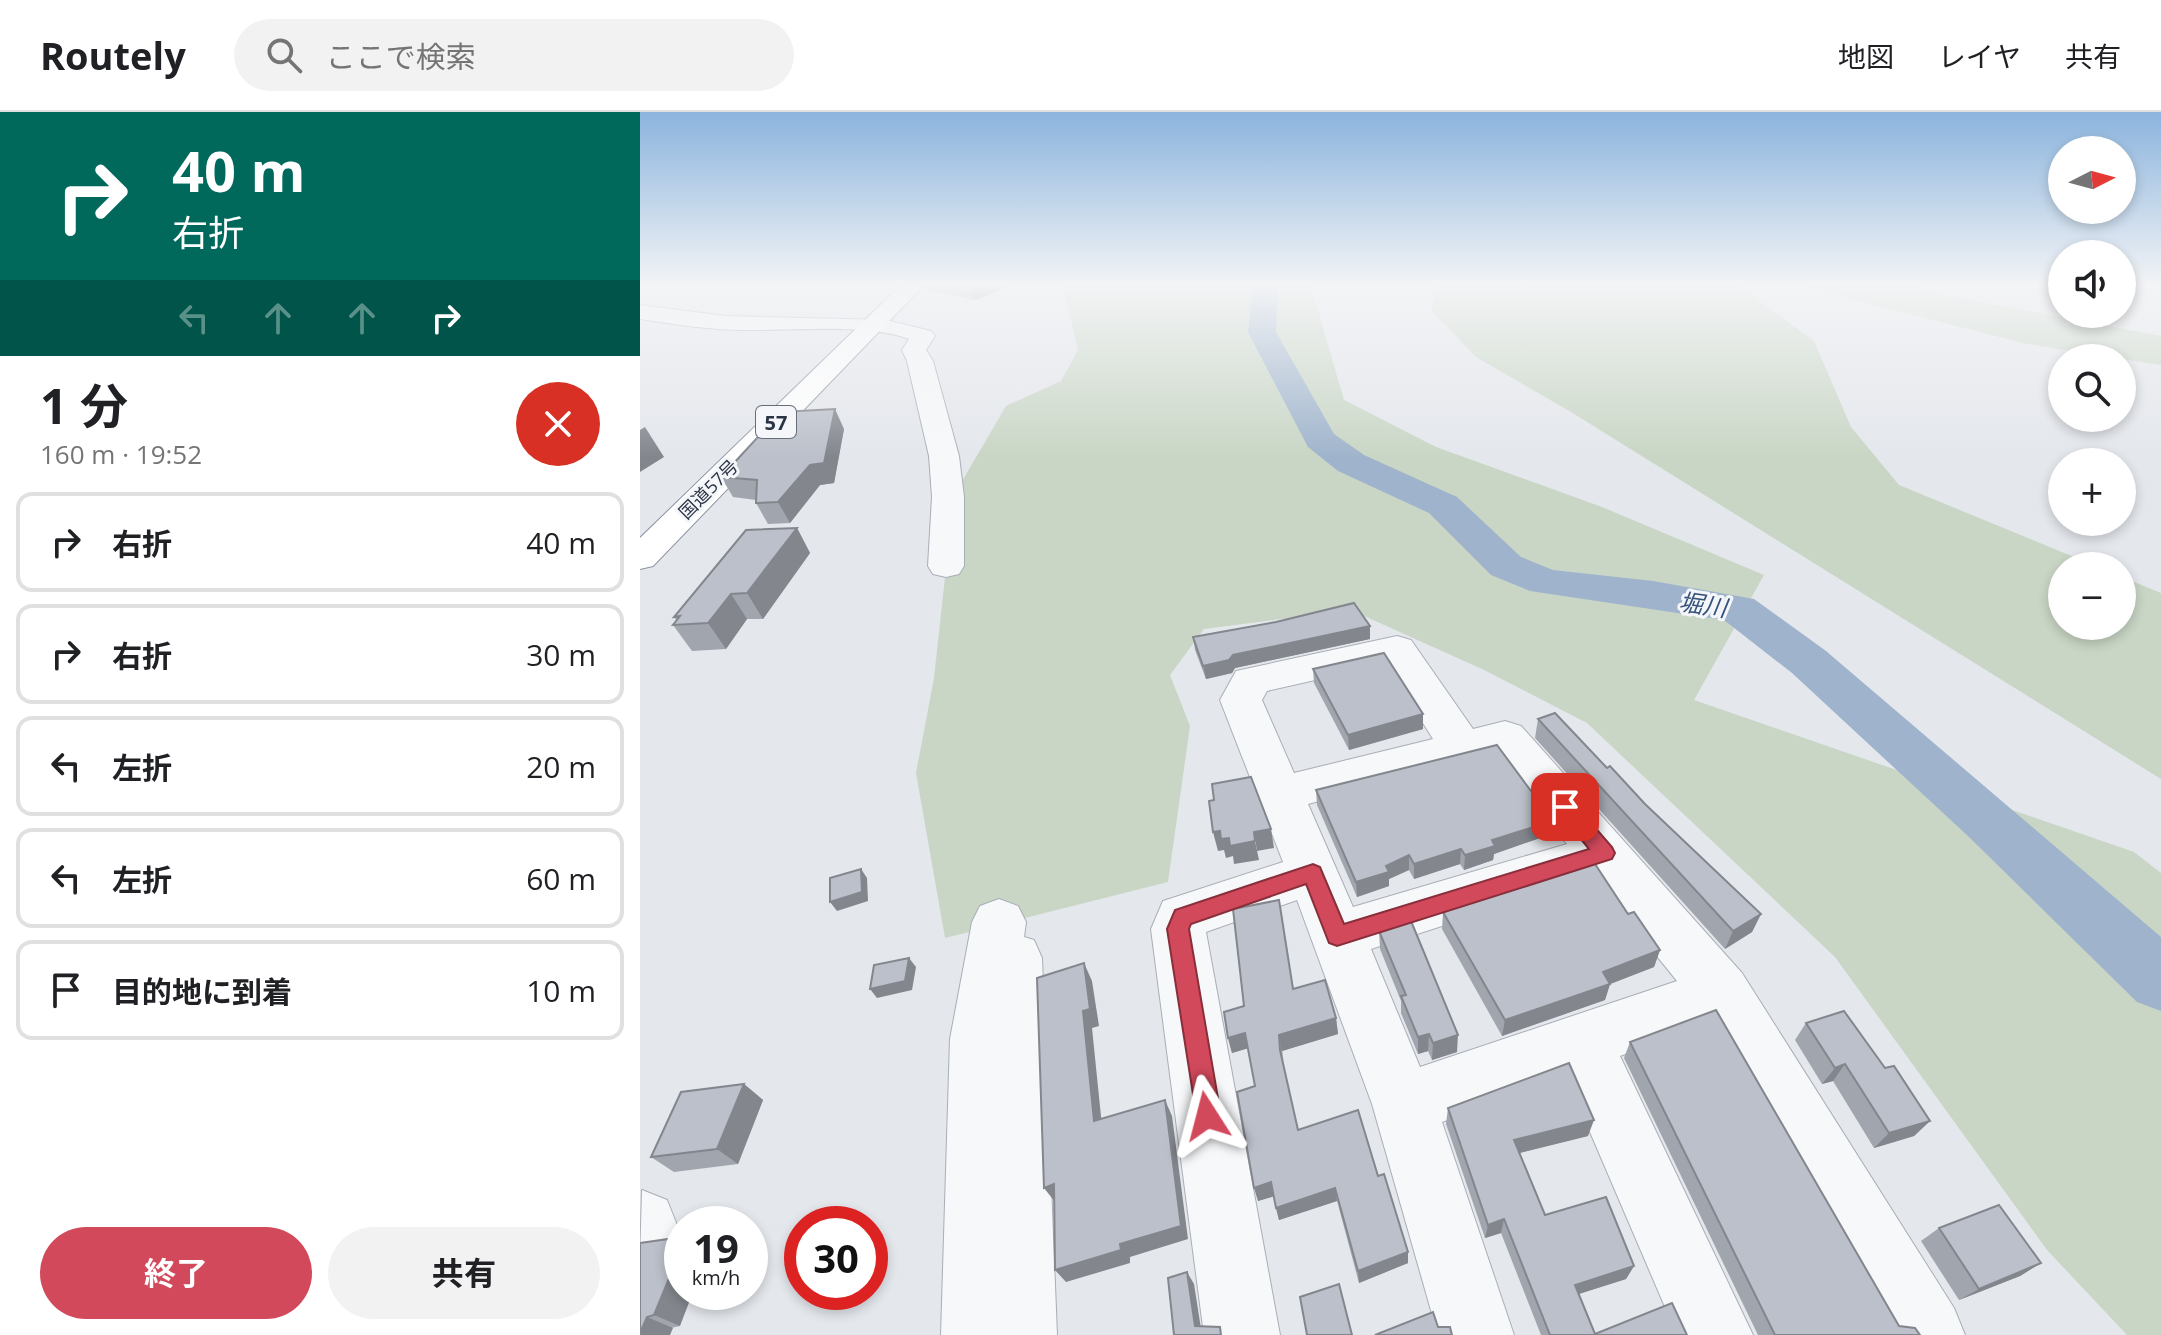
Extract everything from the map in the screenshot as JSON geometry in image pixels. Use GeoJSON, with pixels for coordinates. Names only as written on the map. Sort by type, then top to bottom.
{"type":"FeatureCollection","features":[{"type":"Feature","properties":{"kind":"highway","name":"国道57号"},"geometry":{"type":"LineString","coordinates":[[640,528],[842,343]]}},
{"type":"Feature","properties":{"kind":"highway","name":"国道57号"},"geometry":{"type":"LineString","coordinates":[[640,558],[845,343]]}},
{"type":"Feature","properties":{"kind":"street"},"geometry":{"type":"LineString","coordinates":[[918,343],[914,350],[920,361],[944,456],[948,497],[946,566]]}},
{"type":"Feature","properties":{"kind":"street"},"geometry":{"type":"LineString","coordinates":[[1462,748],[1397,649],[1251,681],[1241,700],[1404,1104],[1476,1335]]}},
{"type":"Feature","properties":{"kind":"street"},"geometry":{"type":"LineString","coordinates":[[1280,794],[1505,737],[1722,992],[1927,1335]]}},
{"type":"Feature","properties":{"kind":"street"},"geometry":{"type":"LineString","coordinates":[[1337,936],[1604,853]]}},
{"type":"Feature","properties":{"kind":"street"},"geometry":{"type":"LineString","coordinates":[[1242,1335],[1178,929],[1182,917],[1313,873]]}},
{"type":"Feature","properties":{"kind":"street"},"geometry":{"type":"LineString","coordinates":[[979,1335],[980,1039],[1006,939],[1019,1335]]}},
{"type":"Feature","properties":{"kind":"street"},"geometry":{"type":"LineString","coordinates":[[1404,1104],[1722,992]]}},
{"type":"Feature","properties":{"kind":"street"},"geometry":{"type":"LineString","coordinates":[[1581,1041],[1715,1335]]}},
{"type":"Feature","properties":{"kind":"green space"},"geometry":{"type":"Polygon","coordinates":[[[1076,343],[1328,343],[1344,400],[1436,447],[1602,507],[1764,575],[1694,700],[2134,852],[2161,873],[2161,1335],[2127,1335],[2047,1250],[1835,957],[1587,723],[1484,670],[1351,610],[1204,629],[1170,675],[1190,726],[1168,882],[945,938],[916,773],[934,678],[954,495],[1006,406],[1061,381],[1078,350],[1076,343]]]}},
{"type":"Feature","properties":{"kind":"green space"},"geometry":{"type":"Polygon","coordinates":[[[1463,343],[1815,343],[1851,427],[1899,485],[2062,552],[2048,552],[2048,640],[2136,640],[2136,583],[2161,593],[2161,779],[1571,412],[1476,357],[1463,343]]]}},
{"type":"Feature","properties":{"kind":"green space"},"geometry":{"type":"Polygon","coordinates":[[[2023,343],[2161,343],[2161,365],[2136,361],[2136,344],[2048,344],[2048,347],[2023,343]]]}},
{"type":"Feature","properties":{"kind":"building"},"geometry":{"type":"Polygon","coordinates":[[[835,409],[824,463],[810,465],[778,502],[756,503],[757,480],[721,477],[781,412],[835,409]]]}},
{"type":"Feature","properties":{"kind":"building"},"geometry":{"type":"Polygon","coordinates":[[[797,528],[747,593],[731,594],[708,623],[673,625],[680,616],[674,617],[746,530],[797,528]]]}},
{"type":"Feature","properties":{"kind":"building"},"geometry":{"type":"Polygon","coordinates":[[[1354,603],[1370,626],[1233,655],[1229,660],[1203,666],[1193,637],[1276,622],[1354,603]]]}},
{"type":"Feature","properties":{"kind":"building"},"geometry":{"type":"Polygon","coordinates":[[[1384,653],[1423,714],[1348,735],[1313,669],[1384,653]]]}},
{"type":"Feature","properties":{"kind":"building"},"geometry":{"type":"Polygon","coordinates":[[[1555,713],[1607,768],[1610,766],[1645,804],[1761,914],[1733,931],[1538,719],[1555,713]]]}},
{"type":"Feature","properties":{"kind":"building"},"geometry":{"type":"Polygon","coordinates":[[[1497,745],[1545,810],[1536,813],[1543,824],[1492,840],[1495,846],[1465,855],[1461,849],[1414,864],[1409,855],[1386,866],[1389,872],[1356,882],[1316,790],[1497,745]]]}},
{"type":"Feature","properties":{"kind":"building"},"geometry":{"type":"Polygon","coordinates":[[[1251,777],[1271,829],[1254,832],[1255,841],[1230,846],[1229,838],[1221,839],[1220,831],[1213,832],[1209,801],[1214,800],[1212,784],[1251,777]]]}},
{"type":"Feature","properties":{"kind":"building"},"geometry":{"type":"Polygon","coordinates":[[[1595,864],[1628,914],[1634,912],[1660,950],[1603,972],[1610,984],[1505,1020],[1443,912],[1595,864]]]}},
{"type":"Feature","properties":{"kind":"building"},"geometry":{"type":"Polygon","coordinates":[[[861,869],[862,892],[830,902],[830,878],[861,869]]]}},
{"type":"Feature","properties":{"kind":"building"},"geometry":{"type":"Polygon","coordinates":[[[1279,900],[1293,989],[1325,980],[1336,1018],[1279,1035],[1298,1130],[1358,1110],[1378,1176],[1384,1174],[1408,1252],[1358,1271],[1335,1188],[1276,1208],[1271,1182],[1254,1188],[1237,1092],[1255,1086],[1245,1033],[1228,1038],[1224,1012],[1244,1006],[1233,909],[1279,900]]]}},
{"type":"Feature","properties":{"kind":"building"},"geometry":{"type":"Polygon","coordinates":[[[1411,921],[1458,1035],[1433,1043],[1429,1034],[1418,1037],[1401,996],[1406,995],[1379,931],[1411,921]]]}},
{"type":"Feature","properties":{"kind":"building"},"geometry":{"type":"Polygon","coordinates":[[[909,958],[905,981],[870,989],[874,965],[909,958]]]}},
{"type":"Feature","properties":{"kind":"building"},"geometry":{"type":"Polygon","coordinates":[[[1084,963],[1090,1009],[1083,1011],[1094,1121],[1165,1100],[1181,1226],[1120,1244],[1121,1250],[1055,1270],[1054,1184],[1044,1188],[1037,978],[1084,963]]]}},
{"type":"Feature","properties":{"kind":"building"},"geometry":{"type":"Polygon","coordinates":[[[1716,1010],[1899,1326],[1915,1328],[1920,1335],[1775,1335],[1630,1042],[1716,1010]]]}},
{"type":"Feature","properties":{"kind":"building"},"geometry":{"type":"Polygon","coordinates":[[[1844,1011],[1885,1068],[1894,1066],[1930,1121],[1889,1133],[1845,1064],[1835,1068],[1806,1023],[1844,1011]]]}},
{"type":"Feature","properties":{"kind":"building"},"geometry":{"type":"Polygon","coordinates":[[[1569,1063],[1594,1120],[1514,1140],[1545,1215],[1606,1197],[1634,1266],[1575,1285],[1595,1334],[1672,1303],[1687,1335],[1550,1335],[1504,1219],[1488,1225],[1448,1108],[1569,1063]]]}},
{"type":"Feature","properties":{"kind":"building"},"geometry":{"type":"Polygon","coordinates":[[[744,1084],[717,1149],[651,1157],[681,1092],[744,1084]]]}},
{"type":"Feature","properties":{"kind":"building"},"geometry":{"type":"Polygon","coordinates":[[[1999,1205],[2041,1263],[1979,1289],[1939,1228],[1999,1205]]]}},
{"type":"Feature","properties":{"kind":"building"},"geometry":{"type":"Polygon","coordinates":[[[664,1240],[664,1291],[654,1315],[647,1317],[640,1333],[640,1243],[664,1240]]]}},
{"type":"Feature","properties":{"kind":"building"},"geometry":{"type":"Polygon","coordinates":[[[1187,1272],[1195,1326],[1220,1327],[1221,1335],[1174,1335],[1168,1278],[1187,1272]]]}},
{"type":"Feature","properties":{"kind":"building"},"geometry":{"type":"Polygon","coordinates":[[[1339,1284],[1352,1335],[1307,1335],[1300,1297],[1339,1284]]]}},
{"type":"Feature","properties":{"kind":"building"},"geometry":{"type":"Polygon","coordinates":[[[1433,1312],[1438,1327],[1450,1327],[1452,1335],[1375,1335],[1433,1312]]]}},
{"type":"Feature","properties":{"kind":"waterway","name":"堀川"},"geometry":{"type":"LineString","coordinates":[[1268,343],[1320,440],[1351,463],[1443,505],[1506,566],[1545,582],[1653,594],[1738,609],[1809,662],[1989,821],[2161,980]]}},
{"type":"Feature","properties":{"kind":"route"},"geometry":{"type":"LineString","coordinates":[[1207,1116],[1178,929],[1182,917],[1313,873],[1337,936],[1604,853],[1565,807]]}}]}
